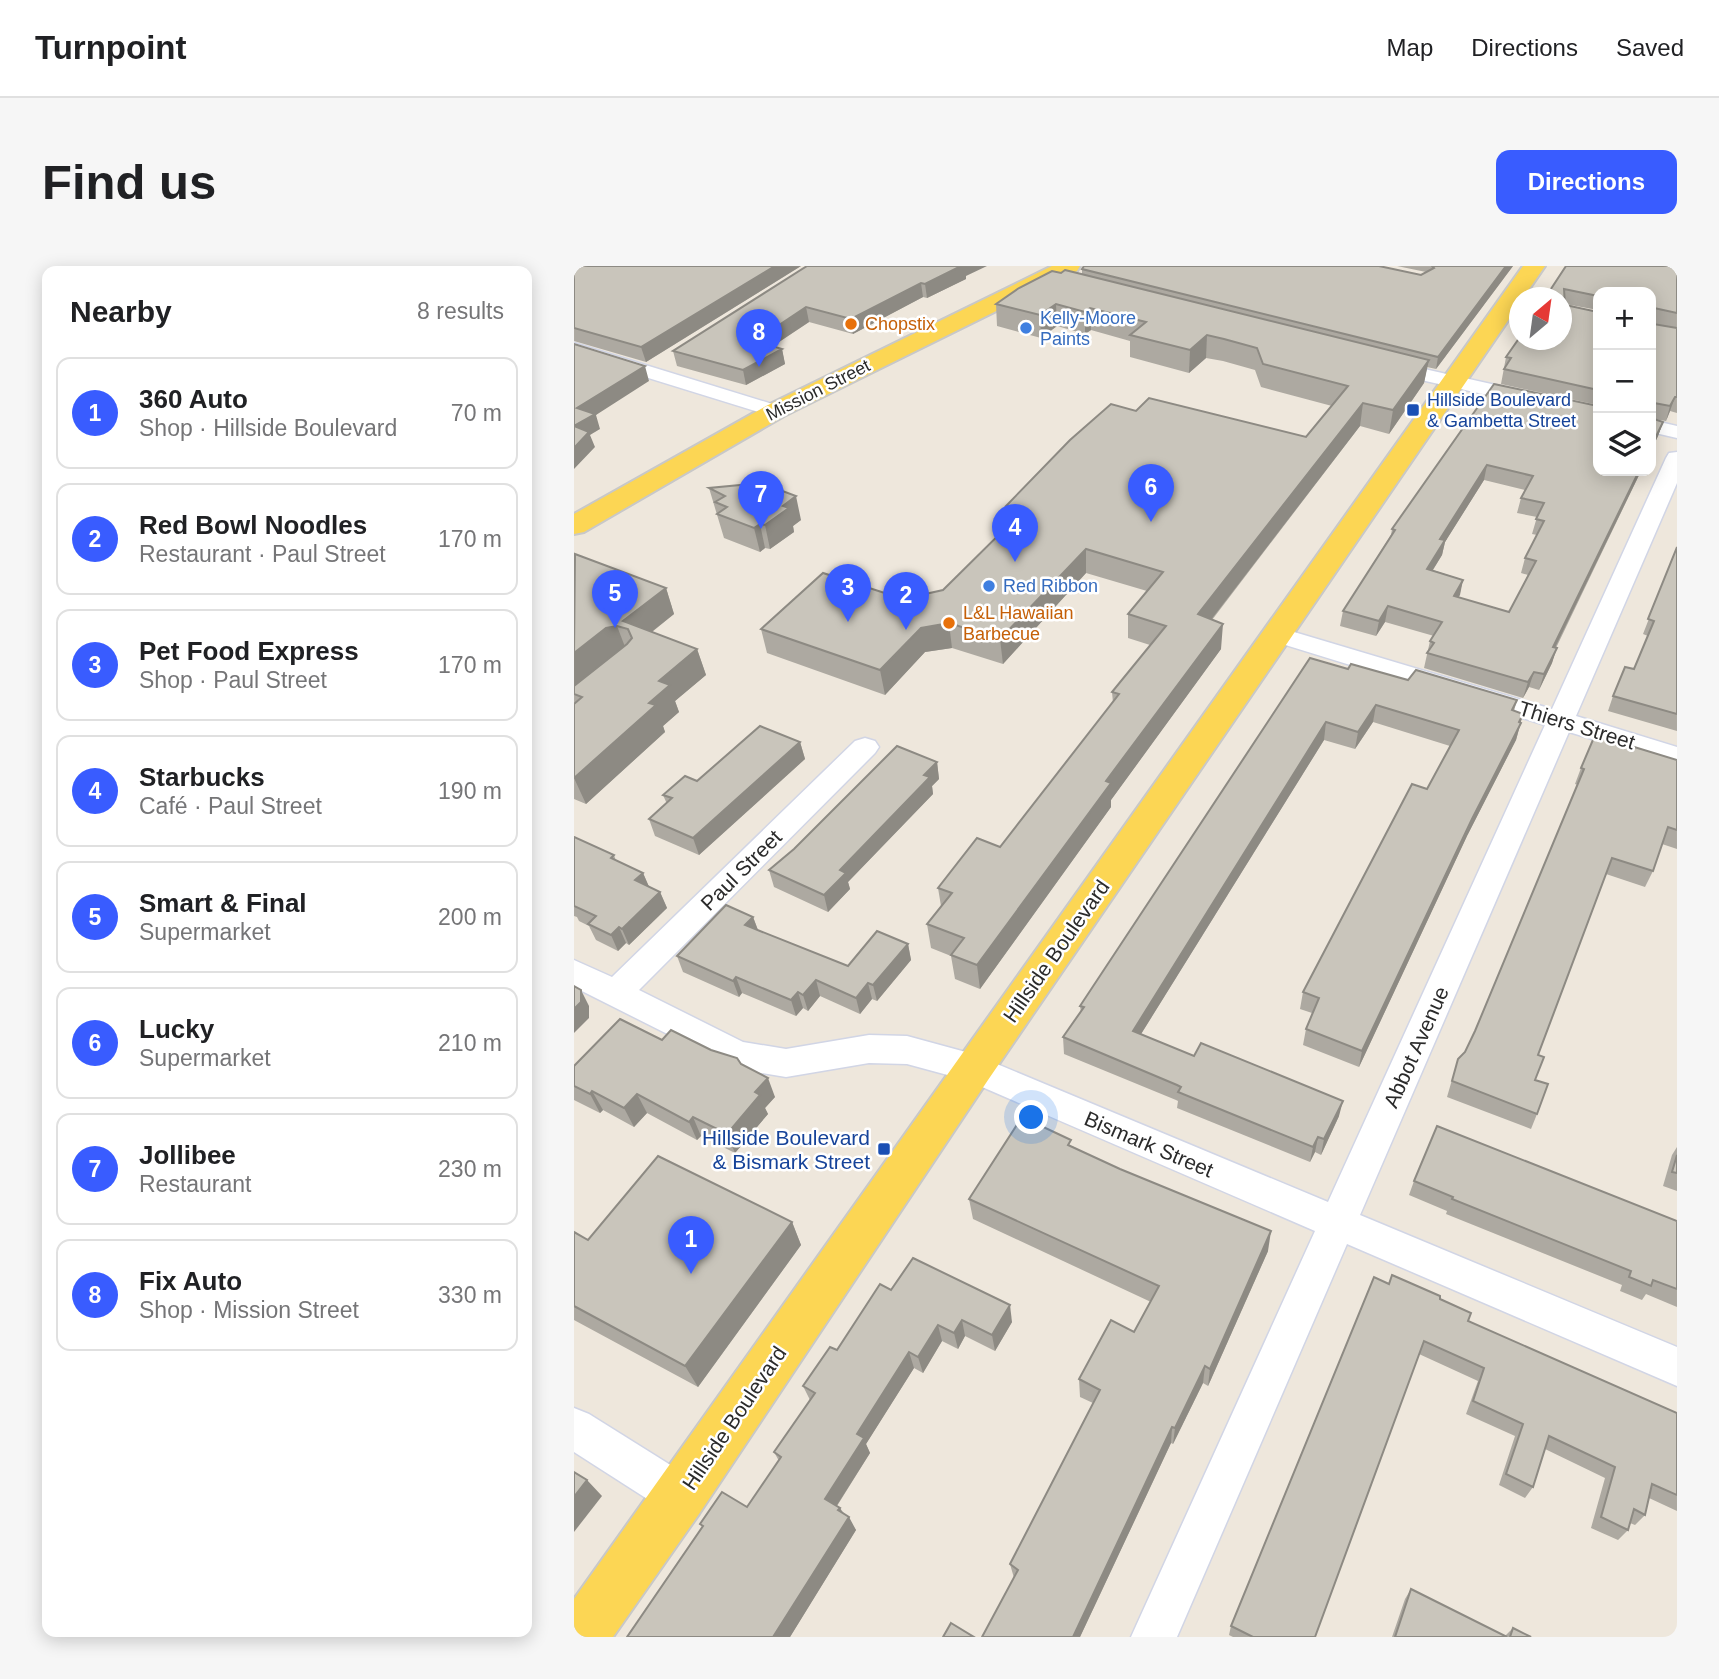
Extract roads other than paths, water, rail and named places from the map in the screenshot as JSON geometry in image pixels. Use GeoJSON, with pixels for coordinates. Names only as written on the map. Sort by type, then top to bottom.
{"type":"FeatureCollection","features":[{"type":"Feature","properties":{"kind":"main road"},"geometry":{"type":"LineString","coordinates":[[985,283],[1022,266]]}},
{"type":"Feature","properties":{"kind":"main road","name":"Hillside Boulevard"},"geometry":{"type":"LineString","coordinates":[[1523,287],[1534,266]]}},
{"type":"Feature","properties":{"kind":"main road","name":"Mission Street"},"geometry":{"type":"LineString","coordinates":[[574,526],[775,411],[1043,278],[1073,277]]}},
{"type":"Feature","properties":{"kind":"main road","name":"Hillside Boulevard"},"geometry":{"type":"LineString","coordinates":[[580,1637],[681,1496],[973,1068],[1275,634],[1452,382],[1509,310]]}},
{"type":"Feature","properties":{"kind":"main road","name":"Mission Street"},"geometry":{"type":"LineString","coordinates":[[663,447],[875,336]]}},
{"type":"Feature","properties":{"kind":"street"},"geometry":{"type":"LineString","coordinates":[[576,352],[775,411]]}},
{"type":"Feature","properties":{"kind":"street"},"geometry":{"type":"LineString","coordinates":[[649,372],[671,358]]}},
{"type":"Feature","properties":{"kind":"street"},"geometry":{"type":"LineString","coordinates":[[1368,362],[1593,413]]}},
{"type":"Feature","properties":{"kind":"street"},"geometry":{"type":"LineString","coordinates":[[1656,427],[1677,432]]}},
{"type":"Feature","properties":{"kind":"street","name":"Abbot Avenue"},"geometry":{"type":"LineString","coordinates":[[1154,1637],[1677,457]]}},
{"type":"Feature","properties":{"kind":"street","name":"Thiers Street"},"geometry":{"type":"LineString","coordinates":[[1275,634],[1677,756]]}},
{"type":"Feature","properties":{"kind":"street","name":"Paul Street"},"geometry":{"type":"LineString","coordinates":[[616,993],[865,747]]}},
{"type":"Feature","properties":{"kind":"street","name":"Bismark Street"},"geometry":{"type":"LineString","coordinates":[[574,972],[737,1055],[786,1063],[869,1049],[907,1050],[973,1068],[1677,1367]]}},
{"type":"Feature","properties":{"kind":"street"},"geometry":{"type":"LineString","coordinates":[[574,1428],[681,1496]]}},
{"type":"Feature","properties":{"kind":"place","name":"Chopstix"},"geometry":{"type":"Point","coordinates":[851,324]}},
{"type":"Feature","properties":{"kind":"place","name":"Kelly-Moore Paints"},"geometry":{"type":"Point","coordinates":[1026,328]}},
{"type":"Feature","properties":{"kind":"place","name":"Fix Auto"},"geometry":{"type":"Point","coordinates":[759,367]}},
{"type":"Feature","properties":{"kind":"place","name":"Hillside Boulevard & Gambetta Street"},"geometry":{"type":"Point","coordinates":[1413,410]}},
{"type":"Feature","properties":{"kind":"place","name":"Lucky"},"geometry":{"type":"Point","coordinates":[1151,522]}},
{"type":"Feature","properties":{"kind":"place","name":"Jollibee"},"geometry":{"type":"Point","coordinates":[761,529]}},
{"type":"Feature","properties":{"kind":"place","name":"Starbucks"},"geometry":{"type":"Point","coordinates":[1015,562]}},
{"type":"Feature","properties":{"kind":"place","name":"Red Ribbon"},"geometry":{"type":"Point","coordinates":[989,586]}},
{"type":"Feature","properties":{"kind":"place","name":"Pet Food Express"},"geometry":{"type":"Point","coordinates":[848,622]}},
{"type":"Feature","properties":{"kind":"place","name":"L&L Hawaiian Barbecue"},"geometry":{"type":"Point","coordinates":[949,623]}},
{"type":"Feature","properties":{"kind":"place","name":"Smart & Final"},"geometry":{"type":"Point","coordinates":[615,628]}},
{"type":"Feature","properties":{"kind":"place","name":"Red Bowl Noodles"},"geometry":{"type":"Point","coordinates":[906,630]}},
{"type":"Feature","properties":{"kind":"place","name":"Hillside Boulevard & Bismark Street"},"geometry":{"type":"Point","coordinates":[884,1149]}},
{"type":"Feature","properties":{"kind":"place","name":"360 Auto"},"geometry":{"type":"Point","coordinates":[691,1274]}}]}
